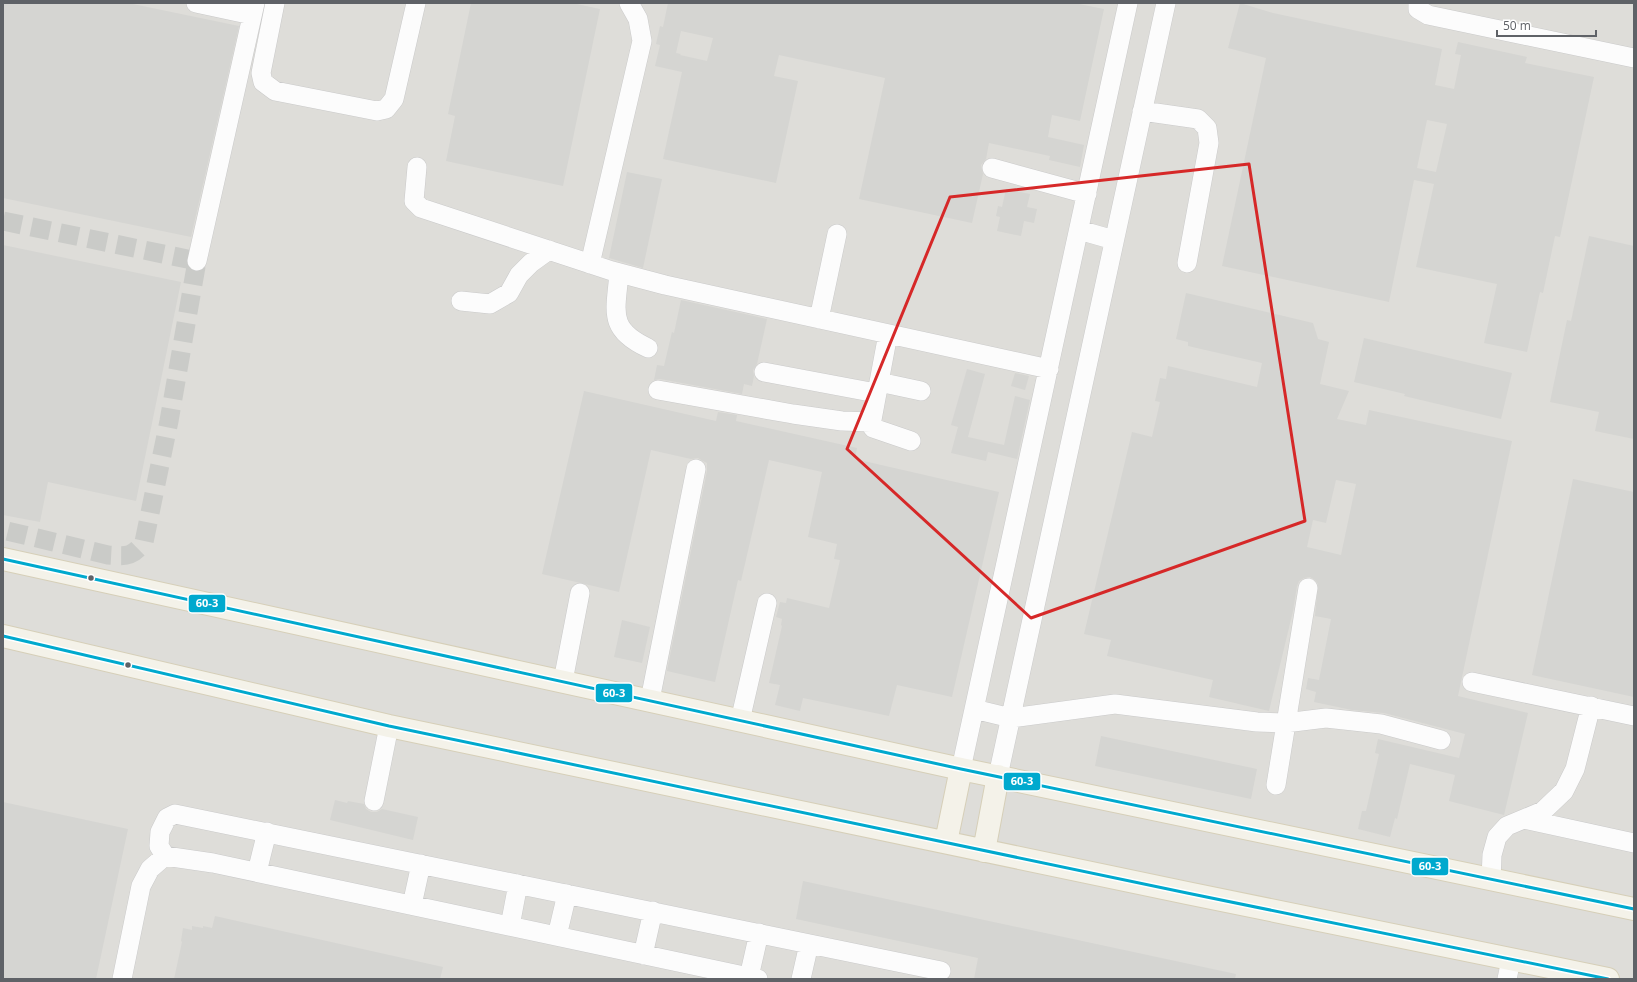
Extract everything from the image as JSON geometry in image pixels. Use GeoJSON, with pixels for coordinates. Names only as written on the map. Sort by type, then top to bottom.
{"type":"FeatureCollection","features":[{"type":"Feature","properties":{"kind":"main road"},"geometry":{"type":"LineString","coordinates":[[3,559],[961,769],[1634,909]]}},
{"type":"Feature","properties":{"kind":"main road"},"geometry":{"type":"LineString","coordinates":[[3,636],[389,726],[984,850],[1509,969],[1608,979]]}},
{"type":"Feature","properties":{"kind":"main road"},"geometry":{"type":"LineString","coordinates":[[946,842],[961,769]]}},
{"type":"Feature","properties":{"kind":"main road"},"geometry":{"type":"LineString","coordinates":[[984,850],[998,776]]}},
{"type":"Feature","properties":{"kind":"street"},"geometry":{"type":"LineString","coordinates":[[196,3],[253,9],[197,261]]}},
{"type":"Feature","properties":{"kind":"street"},"geometry":{"type":"LineString","coordinates":[[275,3],[260,73],[263,82],[275,91],[377,111],[386,109],[394,99],[416,3]]}},
{"type":"Feature","properties":{"kind":"street"},"geometry":{"type":"LineString","coordinates":[[590,264],[642,41],[638,19],[629,3]]}},
{"type":"Feature","properties":{"kind":"street"},"geometry":{"type":"LineString","coordinates":[[961,769],[1128,3]]}},
{"type":"Feature","properties":{"kind":"street"},"geometry":{"type":"LineString","coordinates":[[998,776],[1166,3]]}},
{"type":"Feature","properties":{"kind":"street"},"geometry":{"type":"LineString","coordinates":[[1418,3],[1418,9],[1428,15],[1634,58]]}},
{"type":"Feature","properties":{"kind":"street"},"geometry":{"type":"LineString","coordinates":[[1142,111],[1198,119],[1207,128],[1209,143],[1187,263]]}},
{"type":"Feature","properties":{"kind":"street"},"geometry":{"type":"LineString","coordinates":[[417,167],[414,201],[421,208],[590,264],[665,286],[1049,368]]}},
{"type":"Feature","properties":{"kind":"street"},"geometry":{"type":"LineString","coordinates":[[992,168],[1087,194]]}},
{"type":"Feature","properties":{"kind":"street"},"geometry":{"type":"LineString","coordinates":[[1079,230],[1114,240]]}},
{"type":"Feature","properties":{"kind":"street"},"geometry":{"type":"LineString","coordinates":[[819,319],[837,234]]}},
{"type":"Feature","properties":{"kind":"street"},"geometry":{"type":"LineString","coordinates":[[461,301],[490,304],[509,294],[519,275],[532,262],[549,250]]}},
{"type":"Feature","properties":{"kind":"street"},"geometry":{"type":"LineString","coordinates":[[619,273],[615,314],[621,330],[635,342],[648,348]]}},
{"type":"Feature","properties":{"kind":"street"},"geometry":{"type":"LineString","coordinates":[[888,334],[870,422],[874,428],[911,441]]}},
{"type":"Feature","properties":{"kind":"street"},"geometry":{"type":"LineString","coordinates":[[764,372],[877,387],[921,391]]}},
{"type":"Feature","properties":{"kind":"street"},"geometry":{"type":"LineString","coordinates":[[658,390],[793,414],[842,421],[870,422]]}},
{"type":"Feature","properties":{"kind":"street"},"geometry":{"type":"LineString","coordinates":[[650,700],[696,469]]}},
{"type":"Feature","properties":{"kind":"street"},"geometry":{"type":"LineString","coordinates":[[1276,785],[1308,588]]}},
{"type":"Feature","properties":{"kind":"street"},"geometry":{"type":"LineString","coordinates":[[563,682],[580,593]]}},
{"type":"Feature","properties":{"kind":"street"},"geometry":{"type":"LineString","coordinates":[[740,721],[767,603]]}},
{"type":"Feature","properties":{"kind":"street"},"geometry":{"type":"LineString","coordinates":[[1472,682],[1634,716]]}},
{"type":"Feature","properties":{"kind":"street"},"geometry":{"type":"LineString","coordinates":[[974,709],[1011,718],[1116,704],[1258,722],[1285,724],[1326,718],[1381,724],[1441,740]]}},
{"type":"Feature","properties":{"kind":"street"},"geometry":{"type":"LineString","coordinates":[[1491,880],[1492,855],[1497,837],[1507,826],[1543,811],[1564,791],[1575,770],[1591,706]]}},
{"type":"Feature","properties":{"kind":"street"},"geometry":{"type":"LineString","coordinates":[[374,801],[389,726]]}},
{"type":"Feature","properties":{"kind":"street"},"geometry":{"type":"LineString","coordinates":[[759,933],[754,978],[257,872],[213,863],[166,856],[159,846],[160,832],[167,818],[175,814],[941,970]]}},
{"type":"Feature","properties":{"kind":"street"},"geometry":{"type":"LineString","coordinates":[[1524,819],[1634,843]]}},
{"type":"Feature","properties":{"kind":"street"},"geometry":{"type":"LineString","coordinates":[[257,872],[267,832]]}},
{"type":"Feature","properties":{"kind":"street"},"geometry":{"type":"LineString","coordinates":[[122,979],[141,886],[150,869],[166,856]]}},
{"type":"Feature","properties":{"kind":"street"},"geometry":{"type":"LineString","coordinates":[[412,905],[421,864]]}},
{"type":"Feature","properties":{"kind":"street"},"geometry":{"type":"LineString","coordinates":[[510,926],[518,884]]}},
{"type":"Feature","properties":{"kind":"street"},"geometry":{"type":"LineString","coordinates":[[557,936],[567,894]]}},
{"type":"Feature","properties":{"kind":"street"},"geometry":{"type":"LineString","coordinates":[[643,954],[653,911]]}},
{"type":"Feature","properties":{"kind":"street"},"geometry":{"type":"LineString","coordinates":[[801,979],[809,944]]}},
{"type":"Feature","properties":{"kind":"highlighted area"},"geometry":{"type":"Polygon","coordinates":[[[1249,164],[1305,521],[1031,618],[847,449],[950,197],[1249,164]]]}},
{"type":"Feature","properties":{"kind":"shaded area"},"geometry":{"type":"Polygon","coordinates":[[[3,3],[1634,3],[1634,979],[3,979],[3,3]]]}},
{"type":"Feature","properties":{"kind":"building"},"geometry":{"type":"Polygon","coordinates":[[[3,3],[128,3],[239,26],[191,237],[3,198],[3,3]]]}},
{"type":"Feature","properties":{"kind":"building"},"geometry":{"type":"Polygon","coordinates":[[[471,3],[572,3],[600,9],[563,186],[446,161],[455,116],[448,114],[471,3]]]}},
{"type":"Feature","properties":{"kind":"building"},"geometry":{"type":"Polygon","coordinates":[[[668,3],[1074,3],[1104,9],[1080,121],[1052,115],[1048,137],[1084,145],[1080,167],[1049,160],[1050,156],[989,143],[986,159],[981,165],[983,174],[972,223],[859,199],[885,78],[779,55],[774,76],[798,81],[776,183],[663,159],[682,72],[655,66],[660,45],[656,44],[660,26],[663,27],[668,3]],[[681,31],[676,53],[707,61],[713,38],[681,31]]]}},
{"type":"Feature","properties":{"kind":"building"},"geometry":{"type":"Polygon","coordinates":[[[1240,3],[1273,13],[1442,49],[1435,85],[1454,89],[1461,55],[1455,54],[1458,42],[1527,57],[1525,63],[1594,77],[1560,237],[1555,236],[1543,293],[1540,292],[1527,352],[1484,343],[1497,284],[1416,267],[1434,184],[1414,180],[1389,302],[1222,266],[1266,58],[1228,48],[1240,3]],[[1427,120],[1417,168],[1436,172],[1447,124],[1427,120]]]}},
{"type":"Feature","properties":{"kind":"building"},"geometry":{"type":"Polygon","coordinates":[[[627,172],[662,179],[643,268],[609,258],[627,172]]]}},
{"type":"Feature","properties":{"kind":"building"},"geometry":{"type":"Polygon","coordinates":[[[1006,189],[1030,194],[1027,207],[1037,209],[1034,223],[1024,221],[1021,236],[997,231],[1000,217],[996,216],[998,206],[1002,207],[1006,189]]]}},
{"type":"Feature","properties":{"kind":"building"},"geometry":{"type":"Polygon","coordinates":[[[1589,236],[1634,246],[1634,439],[1595,431],[1599,412],[1550,402],[1567,320],[1571,321],[1589,236]]]}},
{"type":"Feature","properties":{"kind":"building"},"geometry":{"type":"Polygon","coordinates":[[[3,245],[181,282],[136,501],[48,482],[40,522],[3,515],[3,245]]]}},
{"type":"Feature","properties":{"kind":"building"},"geometry":{"type":"Polygon","coordinates":[[[1186,293],[1313,323],[1318,339],[1329,342],[1320,384],[1349,391],[1337,419],[1366,425],[1369,410],[1512,441],[1458,696],[1528,713],[1504,815],[1449,801],[1455,775],[1410,764],[1397,819],[1395,818],[1390,837],[1358,829],[1362,811],[1366,811],[1379,754],[1375,753],[1378,739],[1459,758],[1465,734],[1384,713],[1352,710],[1314,702],[1316,692],[1306,689],[1308,678],[1319,680],[1331,619],[1315,616],[1318,584],[1310,577],[1299,581],[1297,586],[1293,611],[1269,711],[1209,697],[1213,680],[1107,656],[1111,640],[1084,634],[1132,432],[1152,437],[1160,402],[1155,401],[1160,378],[1166,379],[1168,366],[1257,387],[1262,363],[1188,346],[1188,342],[1176,339],[1186,293]],[[1336,480],[1326,523],[1313,520],[1307,547],[1341,555],[1356,484],[1336,480]]]}},
{"type":"Feature","properties":{"kind":"building"},"geometry":{"type":"Polygon","coordinates":[[[681,300],[767,319],[757,364],[753,370],[754,376],[752,386],[744,384],[742,394],[660,379],[654,380],[657,365],[664,366],[672,332],[674,333],[681,300]]]}},
{"type":"Feature","properties":{"kind":"building"},"geometry":{"type":"Polygon","coordinates":[[[1364,338],[1512,373],[1501,419],[1404,396],[1405,394],[1354,382],[1364,338]]]}},
{"type":"Feature","properties":{"kind":"building"},"geometry":{"type":"Polygon","coordinates":[[[967,369],[985,374],[968,437],[1004,445],[1015,396],[1030,400],[1017,459],[988,452],[986,461],[951,453],[958,427],[951,425],[967,369]]]}},
{"type":"Feature","properties":{"kind":"building"},"geometry":{"type":"Polygon","coordinates":[[[1015,373],[1029,376],[1025,390],[1011,386],[1015,373]]]}},
{"type":"Feature","properties":{"kind":"building"},"geometry":{"type":"Polygon","coordinates":[[[584,391],[716,421],[718,412],[737,415],[736,421],[857,448],[855,459],[999,492],[952,697],[897,685],[889,716],[803,698],[800,711],[775,705],[780,685],[769,683],[782,626],[782,619],[776,617],[780,602],[786,603],[787,598],[829,608],[840,560],[834,559],[837,544],[808,537],[822,472],[769,460],[741,581],[738,580],[715,682],[667,671],[707,471],[707,463],[698,458],[691,459],[651,450],[619,592],[542,574],[584,391]]]}},
{"type":"Feature","properties":{"kind":"building"},"geometry":{"type":"Polygon","coordinates":[[[1573,479],[1634,492],[1634,697],[1532,675],[1573,479]]]}},
{"type":"Feature","properties":{"kind":"building"},"geometry":{"type":"Polygon","coordinates":[[[622,620],[650,627],[642,663],[614,657],[622,620]]]}},
{"type":"Feature","properties":{"kind":"building"},"geometry":{"type":"Polygon","coordinates":[[[1101,736],[1257,769],[1251,799],[1095,766],[1101,736]]]}},
{"type":"Feature","properties":{"kind":"building"},"geometry":{"type":"Polygon","coordinates":[[[335,800],[347,803],[348,801],[364,804],[366,809],[371,812],[377,812],[382,809],[418,817],[413,840],[330,820],[335,800]]]}},
{"type":"Feature","properties":{"kind":"building"},"geometry":{"type":"Polygon","coordinates":[[[3,802],[128,829],[96,979],[3,979],[3,802]]]}},
{"type":"Feature","properties":{"kind":"building"},"geometry":{"type":"Polygon","coordinates":[[[803,881],[1236,974],[1235,979],[974,979],[978,958],[796,919],[803,881]]]}},
{"type":"Feature","properties":{"kind":"building"},"geometry":{"type":"Polygon","coordinates":[[[215,916],[443,967],[440,979],[174,979],[182,942],[183,928],[192,930],[192,926],[203,928],[203,926],[212,928],[215,916]]]}},
{"type":"Feature","properties":{"kind":"tunnel"},"geometry":{"type":"LineString","coordinates":[[3,221],[197,261],[169,421],[144,542],[136,551],[128,555],[108,555],[3,530]]}},
{"type":"Feature","properties":{"kind":"transit line","name":"60-3"},"geometry":{"type":"LineString","coordinates":[[3,559],[961,769],[1634,909]]}},
{"type":"Feature","properties":{"kind":"transit line","name":"60-3"},"geometry":{"type":"LineString","coordinates":[[3,636],[389,726],[1187,893],[1608,979]]}}]}
